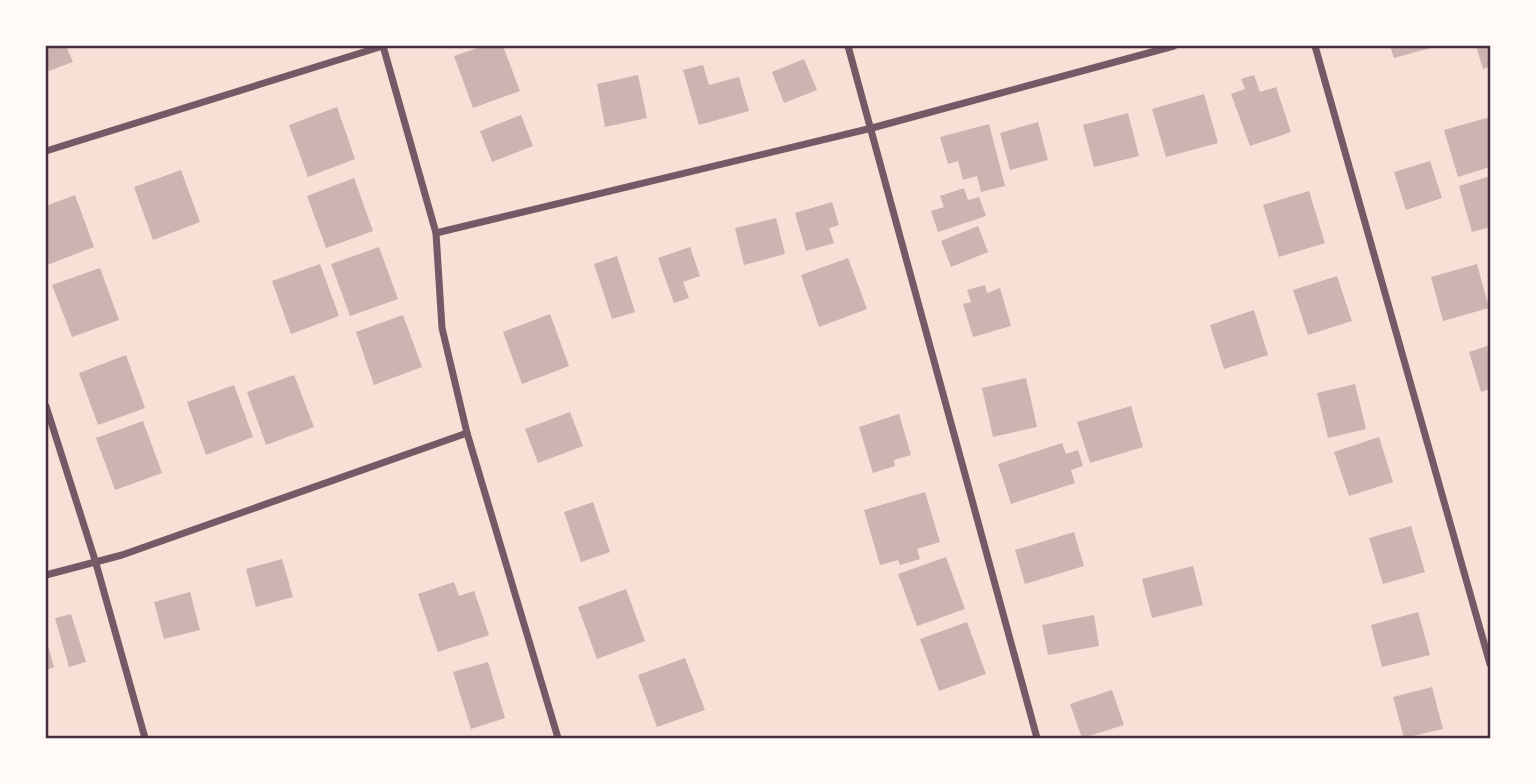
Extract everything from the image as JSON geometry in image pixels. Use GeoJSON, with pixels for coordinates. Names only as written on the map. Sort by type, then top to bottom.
{"type":"FeatureCollection","features":[{"type":"Feature","properties":{"kind":"street"},"geometry":{"type":"LineString","coordinates":[[46,151],[383,46],[436,233],[442,328],[467,433],[558,738]]}},
{"type":"Feature","properties":{"kind":"street"},"geometry":{"type":"LineString","coordinates":[[848,46],[1037,738]]}},
{"type":"Feature","properties":{"kind":"street"},"geometry":{"type":"LineString","coordinates":[[436,233],[872,128],[1174,46]]}},
{"type":"Feature","properties":{"kind":"street"},"geometry":{"type":"LineString","coordinates":[[1315,46],[1490,664]]}},
{"type":"Feature","properties":{"kind":"street"},"geometry":{"type":"LineString","coordinates":[[46,406],[95,560],[145,738]]}},
{"type":"Feature","properties":{"kind":"street"},"geometry":{"type":"LineString","coordinates":[[46,575],[122,555],[467,433]]}},
{"type":"Feature","properties":{"kind":"building"},"geometry":{"type":"Polygon","coordinates":[[[46,46],[66,46],[73,62],[46,72],[46,46]]]}},
{"type":"Feature","properties":{"kind":"building"},"geometry":{"type":"Polygon","coordinates":[[[483,46],[503,46],[520,91],[473,108],[454,56],[483,46]]]}},
{"type":"Feature","properties":{"kind":"building"},"geometry":{"type":"Polygon","coordinates":[[[1390,46],[1438,46],[1394,58],[1390,46]]]}},
{"type":"Feature","properties":{"kind":"building"},"geometry":{"type":"Polygon","coordinates":[[[1476,46],[1490,46],[1490,66],[1483,69],[1476,46]]]}},
{"type":"Feature","properties":{"kind":"building"},"geometry":{"type":"Polygon","coordinates":[[[804,59],[817,90],[784,103],[772,72],[804,59]]]}},
{"type":"Feature","properties":{"kind":"building"},"geometry":{"type":"Polygon","coordinates":[[[703,65],[709,85],[739,77],[749,111],[699,125],[683,70],[703,65]]]}},
{"type":"Feature","properties":{"kind":"building"},"geometry":{"type":"Polygon","coordinates":[[[638,75],[647,118],[605,127],[597,84],[638,75]]]}},
{"type":"Feature","properties":{"kind":"building"},"geometry":{"type":"Polygon","coordinates":[[[1254,75],[1260,92],[1276,87],[1291,132],[1250,146],[1231,94],[1245,89],[1241,79],[1254,75]]]}},
{"type":"Feature","properties":{"kind":"building"},"geometry":{"type":"Polygon","coordinates":[[[1204,94],[1218,143],[1166,157],[1152,109],[1204,94]]]}},
{"type":"Feature","properties":{"kind":"building"},"geometry":{"type":"Polygon","coordinates":[[[337,107],[355,159],[308,177],[289,125],[337,107]]]}},
{"type":"Feature","properties":{"kind":"building"},"geometry":{"type":"Polygon","coordinates":[[[1128,113],[1139,156],[1094,167],[1083,125],[1128,113]]]}},
{"type":"Feature","properties":{"kind":"building"},"geometry":{"type":"Polygon","coordinates":[[[521,115],[533,146],[492,162],[480,131],[521,115]]]}},
{"type":"Feature","properties":{"kind":"building"},"geometry":{"type":"Polygon","coordinates":[[[1490,117],[1490,167],[1458,177],[1444,130],[1490,117]]]}},
{"type":"Feature","properties":{"kind":"building"},"geometry":{"type":"Polygon","coordinates":[[[1038,122],[1048,160],[1010,170],[1000,133],[1038,122]]]}},
{"type":"Feature","properties":{"kind":"building"},"geometry":{"type":"Polygon","coordinates":[[[989,124],[1005,186],[981,192],[977,176],[963,180],[958,161],[948,164],[940,137],[989,124]]]}},
{"type":"Feature","properties":{"kind":"building"},"geometry":{"type":"Polygon","coordinates":[[[1430,161],[1442,198],[1406,210],[1394,172],[1430,161]]]}},
{"type":"Feature","properties":{"kind":"building"},"geometry":{"type":"Polygon","coordinates":[[[181,170],[200,222],[153,240],[134,187],[181,170]]]}},
{"type":"Feature","properties":{"kind":"building"},"geometry":{"type":"Polygon","coordinates":[[[1490,176],[1490,227],[1472,232],[1459,186],[1490,176]]]}},
{"type":"Feature","properties":{"kind":"building"},"geometry":{"type":"Polygon","coordinates":[[[354,178],[373,231],[326,248],[307,196],[354,178]]]}},
{"type":"Feature","properties":{"kind":"building"},"geometry":{"type":"Polygon","coordinates":[[[964,188],[968,200],[979,197],[986,216],[938,232],[931,211],[944,207],[940,196],[964,188]]]}},
{"type":"Feature","properties":{"kind":"building"},"geometry":{"type":"Polygon","coordinates":[[[1309,191],[1325,243],[1279,257],[1263,205],[1309,191]]]}},
{"type":"Feature","properties":{"kind":"building"},"geometry":{"type":"Polygon","coordinates":[[[75,195],[94,247],[47,265],[46,206],[75,195]]]}},
{"type":"Feature","properties":{"kind":"building"},"geometry":{"type":"Polygon","coordinates":[[[832,202],[839,225],[829,228],[834,243],[806,251],[795,213],[832,202]]]}},
{"type":"Feature","properties":{"kind":"building"},"geometry":{"type":"Polygon","coordinates":[[[776,218],[785,254],[744,265],[735,228],[776,218]]]}},
{"type":"Feature","properties":{"kind":"building"},"geometry":{"type":"Polygon","coordinates":[[[978,226],[988,252],[951,267],[941,241],[978,226]]]}},
{"type":"Feature","properties":{"kind":"building"},"geometry":{"type":"Polygon","coordinates":[[[379,247],[398,299],[350,316],[331,264],[379,247]]]}},
{"type":"Feature","properties":{"kind":"building"},"geometry":{"type":"Polygon","coordinates":[[[690,247],[700,276],[683,282],[689,298],[674,303],[658,258],[690,247]]]}},
{"type":"Feature","properties":{"kind":"building"},"geometry":{"type":"Polygon","coordinates":[[[617,256],[635,312],[612,319],[594,264],[617,256]]]}},
{"type":"Feature","properties":{"kind":"building"},"geometry":{"type":"Polygon","coordinates":[[[848,258],[867,309],[819,327],[801,275],[848,258]]]}},
{"type":"Feature","properties":{"kind":"building"},"geometry":{"type":"Polygon","coordinates":[[[320,264],[339,316],[291,334],[272,281],[320,264]]]}},
{"type":"Feature","properties":{"kind":"building"},"geometry":{"type":"Polygon","coordinates":[[[1477,264],[1489,308],[1443,321],[1431,277],[1477,264]]]}},
{"type":"Feature","properties":{"kind":"building"},"geometry":{"type":"Polygon","coordinates":[[[100,268],[119,320],[72,337],[52,285],[100,268]]]}},
{"type":"Feature","properties":{"kind":"building"},"geometry":{"type":"Polygon","coordinates":[[[1337,276],[1352,321],[1308,335],[1293,290],[1337,276]]]}},
{"type":"Feature","properties":{"kind":"building"},"geometry":{"type":"Polygon","coordinates":[[[985,285],[987,293],[1000,288],[1011,326],[973,337],[963,304],[971,302],[967,290],[985,285]]]}},
{"type":"Feature","properties":{"kind":"building"},"geometry":{"type":"Polygon","coordinates":[[[1254,310],[1268,355],[1224,369],[1210,325],[1254,310]]]}},
{"type":"Feature","properties":{"kind":"building"},"geometry":{"type":"Polygon","coordinates":[[[550,314],[569,366],[522,384],[503,332],[550,314]]]}},
{"type":"Feature","properties":{"kind":"building"},"geometry":{"type":"Polygon","coordinates":[[[403,315],[422,367],[374,385],[356,332],[403,315]]]}},
{"type":"Feature","properties":{"kind":"building"},"geometry":{"type":"Polygon","coordinates":[[[1490,345],[1490,389],[1481,392],[1469,352],[1490,345]]]}},
{"type":"Feature","properties":{"kind":"building"},"geometry":{"type":"Polygon","coordinates":[[[126,355],[145,408],[98,425],[79,373],[126,355]]]}},
{"type":"Feature","properties":{"kind":"building"},"geometry":{"type":"Polygon","coordinates":[[[294,375],[314,427],[266,445],[247,392],[294,375]]]}},
{"type":"Feature","properties":{"kind":"building"},"geometry":{"type":"Polygon","coordinates":[[[1026,378],[1037,427],[993,437],[982,388],[1026,378]]]}},
{"type":"Feature","properties":{"kind":"building"},"geometry":{"type":"Polygon","coordinates":[[[1355,384],[1366,429],[1328,438],[1317,393],[1355,384]]]}},
{"type":"Feature","properties":{"kind":"building"},"geometry":{"type":"Polygon","coordinates":[[[234,385],[253,437],[206,455],[187,402],[234,385]]]}},
{"type":"Feature","properties":{"kind":"building"},"geometry":{"type":"Polygon","coordinates":[[[1131,406],[1143,447],[1090,463],[1077,422],[1131,406]]]}},
{"type":"Feature","properties":{"kind":"building"},"geometry":{"type":"Polygon","coordinates":[[[570,412],[583,446],[538,463],[525,429],[570,412]]]}},
{"type":"Feature","properties":{"kind":"building"},"geometry":{"type":"Polygon","coordinates":[[[899,414],[911,455],[894,460],[895,466],[873,473],[859,427],[899,414]]]}},
{"type":"Feature","properties":{"kind":"building"},"geometry":{"type":"Polygon","coordinates":[[[143,421],[162,473],[115,490],[96,438],[143,421]]]}},
{"type":"Feature","properties":{"kind":"building"},"geometry":{"type":"Polygon","coordinates":[[[1379,437],[1393,482],[1349,496],[1334,452],[1379,437]]]}},
{"type":"Feature","properties":{"kind":"building"},"geometry":{"type":"Polygon","coordinates":[[[1062,443],[1066,454],[1078,450],[1083,466],[1071,470],[1075,483],[1011,504],[998,464],[1062,443]]]}},
{"type":"Feature","properties":{"kind":"building"},"geometry":{"type":"Polygon","coordinates":[[[925,492],[940,542],[917,549],[920,559],[900,565],[898,560],[880,565],[864,510],[925,492]]]}},
{"type":"Feature","properties":{"kind":"building"},"geometry":{"type":"Polygon","coordinates":[[[593,502],[610,552],[581,562],[564,512],[593,502]]]}},
{"type":"Feature","properties":{"kind":"building"},"geometry":{"type":"Polygon","coordinates":[[[1411,526],[1425,572],[1383,584],[1369,538],[1411,526]]]}},
{"type":"Feature","properties":{"kind":"building"},"geometry":{"type":"Polygon","coordinates":[[[1074,532],[1084,566],[1025,584],[1015,550],[1074,532]]]}},
{"type":"Feature","properties":{"kind":"building"},"geometry":{"type":"Polygon","coordinates":[[[946,557],[965,609],[917,626],[898,574],[946,557]]]}},
{"type":"Feature","properties":{"kind":"building"},"geometry":{"type":"Polygon","coordinates":[[[282,559],[293,597],[256,607],[246,569],[282,559]]]}},
{"type":"Feature","properties":{"kind":"building"},"geometry":{"type":"Polygon","coordinates":[[[1193,566],[1203,605],[1152,618],[1142,579],[1193,566]]]}},
{"type":"Feature","properties":{"kind":"building"},"geometry":{"type":"Polygon","coordinates":[[[454,582],[459,596],[474,591],[489,635],[438,652],[418,594],[454,582]]]}},
{"type":"Feature","properties":{"kind":"building"},"geometry":{"type":"Polygon","coordinates":[[[626,589],[645,641],[597,659],[578,607],[626,589]]]}},
{"type":"Feature","properties":{"kind":"building"},"geometry":{"type":"Polygon","coordinates":[[[190,592],[200,630],[164,639],[154,602],[190,592]]]}},
{"type":"Feature","properties":{"kind":"building"},"geometry":{"type":"Polygon","coordinates":[[[1418,612],[1430,655],[1382,667],[1371,625],[1418,612]]]}},
{"type":"Feature","properties":{"kind":"building"},"geometry":{"type":"Polygon","coordinates":[[[71,614],[86,662],[69,667],[55,618],[71,614]]]}},
{"type":"Feature","properties":{"kind":"building"},"geometry":{"type":"Polygon","coordinates":[[[1094,615],[1099,646],[1048,655],[1042,625],[1094,615]]]}},
{"type":"Feature","properties":{"kind":"building"},"geometry":{"type":"Polygon","coordinates":[[[967,622],[986,674],[939,691],[920,639],[967,622]]]}},
{"type":"Feature","properties":{"kind":"building"},"geometry":{"type":"Polygon","coordinates":[[[46,639],[54,667],[46,670],[46,639]]]}},
{"type":"Feature","properties":{"kind":"building"},"geometry":{"type":"Polygon","coordinates":[[[685,658],[705,710],[657,727],[638,675],[685,658]]]}},
{"type":"Feature","properties":{"kind":"building"},"geometry":{"type":"Polygon","coordinates":[[[488,662],[505,718],[471,729],[453,672],[488,662]]]}},
{"type":"Feature","properties":{"kind":"building"},"geometry":{"type":"Polygon","coordinates":[[[1432,687],[1443,729],[1404,738],[1393,697],[1432,687]]]}},
{"type":"Feature","properties":{"kind":"building"},"geometry":{"type":"Polygon","coordinates":[[[1112,690],[1124,725],[1082,738],[1070,704],[1112,690]]]}}]}
